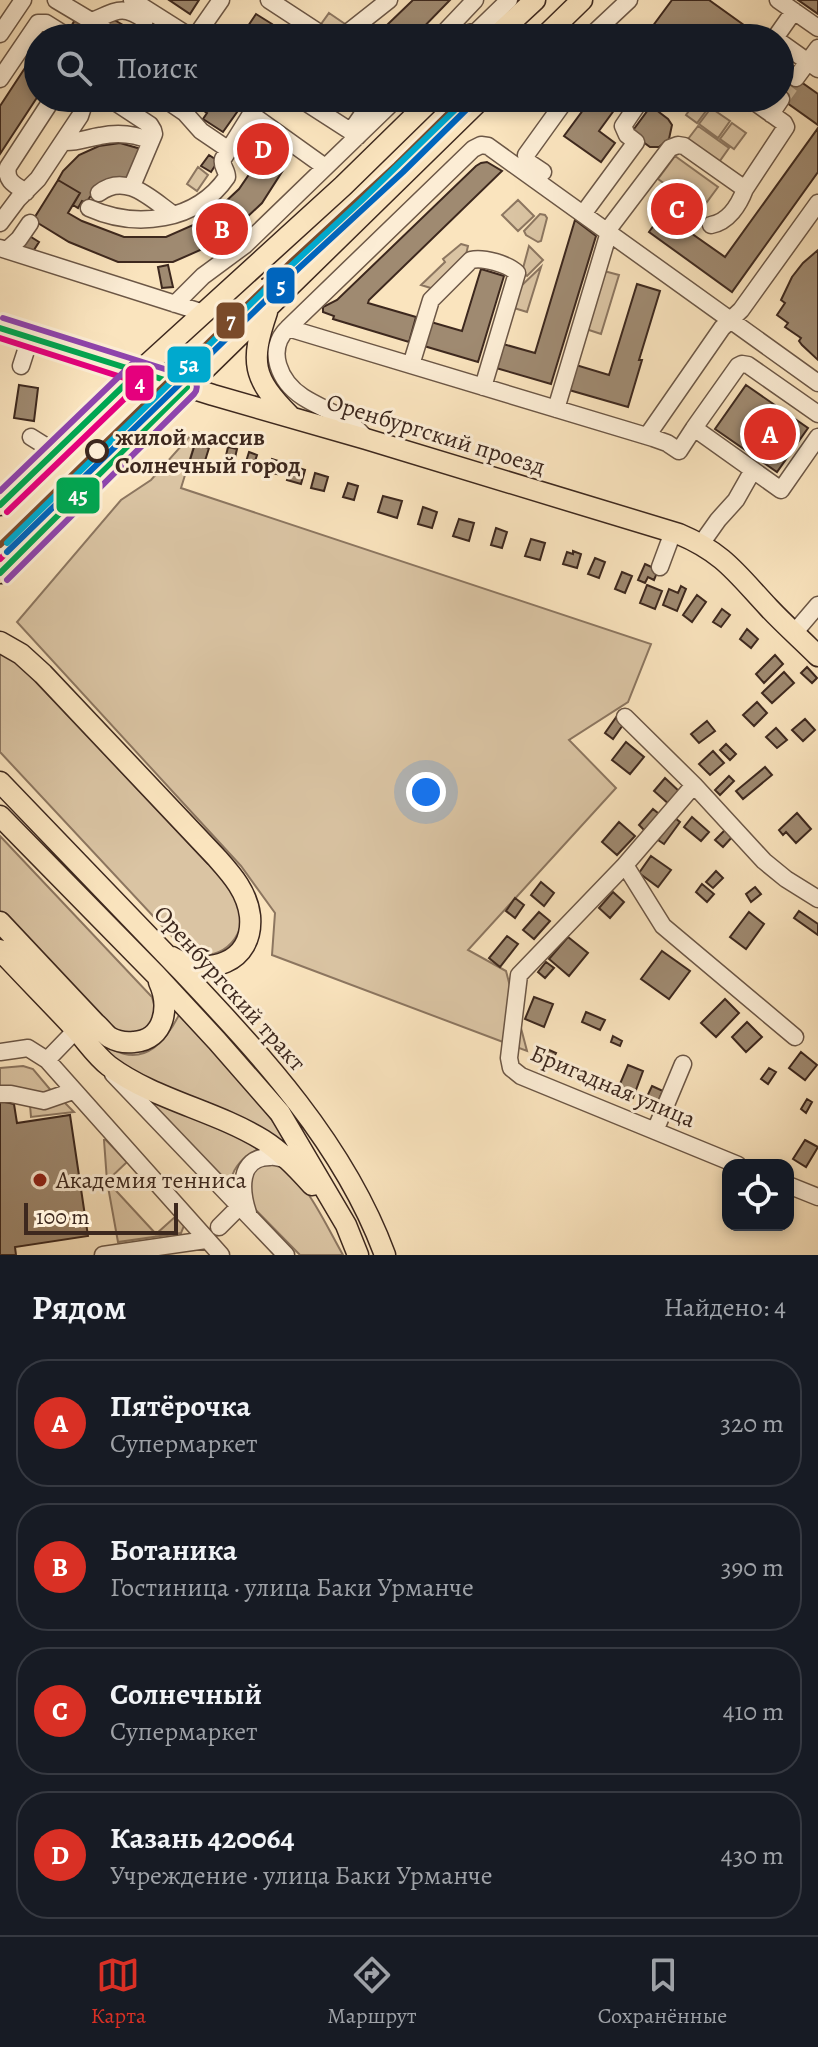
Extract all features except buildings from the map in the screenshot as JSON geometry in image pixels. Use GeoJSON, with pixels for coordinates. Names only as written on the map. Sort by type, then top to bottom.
{"type":"FeatureCollection","features":[{"type":"Feature","properties":{"kind":"main road"},"geometry":{"type":"LineString","coordinates":[[509,24],[535,0]]}},
{"type":"Feature","properties":{"kind":"main road"},"geometry":{"type":"LineString","coordinates":[[557,24],[582,0]]}},
{"type":"Feature","properties":{"kind":"main road"},"geometry":{"type":"LineString","coordinates":[[0,505],[139,371],[419,112]]}},
{"type":"Feature","properties":{"kind":"main road"},"geometry":{"type":"LineString","coordinates":[[0,573],[468,112]]}},
{"type":"Feature","properties":{"kind":"main road"},"geometry":{"type":"LineString","coordinates":[[382,149],[405,174]]}},
{"type":"Feature","properties":{"kind":"main road"},"geometry":{"type":"LineString","coordinates":[[268,307],[256,347],[256,362],[269,394],[292,418]]}},
{"type":"Feature","properties":{"kind":"main road","name":"Оренбургский проезд"},"geometry":{"type":"LineString","coordinates":[[0,328],[673,532],[701,544],[728,563],[818,656]]}},
{"type":"Feature","properties":{"kind":"main road"},"geometry":{"type":"LineString","coordinates":[[0,642],[21,654],[43,674],[240,886],[250,917],[248,938],[227,962],[206,967],[194,966],[174,958],[159,947]]}},
{"type":"Feature","properties":{"kind":"main road","name":"Оренбургский тракт"},"geometry":{"type":"LineString","coordinates":[[0,782],[254,1048],[305,1111],[335,1155],[364,1207],[385,1255]]}},
{"type":"Feature","properties":{"kind":"main road","name":"Оренбургский тракт"},"geometry":{"type":"LineString","coordinates":[[0,816],[156,975],[280,1113],[346,1225],[358,1255]]}},
{"type":"Feature","properties":{"kind":"main road"},"geometry":{"type":"LineString","coordinates":[[0,922],[95,1023],[118,1041],[146,1040],[159,1028],[165,1002],[156,975]]}},
{"type":"Feature","properties":{"kind":"main road"},"geometry":{"type":"LineString","coordinates":[[0,950],[110,1066],[153,1091],[264,1141],[292,1162],[346,1225]]}},
{"type":"Feature","properties":{"kind":"street"},"geometry":{"type":"LineString","coordinates":[[0,34],[23,0]]}},
{"type":"Feature","properties":{"kind":"street"},"geometry":{"type":"LineString","coordinates":[[56,0],[97,24]]}},
{"type":"Feature","properties":{"kind":"street"},"geometry":{"type":"LineString","coordinates":[[132,0],[169,24]]}},
{"type":"Feature","properties":{"kind":"street"},"geometry":{"type":"LineString","coordinates":[[205,24],[221,0]]}},
{"type":"Feature","properties":{"kind":"street"},"geometry":{"type":"LineString","coordinates":[[359,24],[389,0]]}},
{"type":"Feature","properties":{"kind":"street"},"geometry":{"type":"LineString","coordinates":[[452,24],[475,0]]}},
{"type":"Feature","properties":{"kind":"street"},"geometry":{"type":"LineString","coordinates":[[473,24],[488,9],[487,0]]}},
{"type":"Feature","properties":{"kind":"street"},"geometry":{"type":"LineString","coordinates":[[484,24],[509,0]]}},
{"type":"Feature","properties":{"kind":"street"},"geometry":{"type":"LineString","coordinates":[[603,24],[629,0]]}},
{"type":"Feature","properties":{"kind":"street"},"geometry":{"type":"LineString","coordinates":[[778,0],[818,28]]}},
{"type":"Feature","properties":{"kind":"street"},"geometry":{"type":"LineString","coordinates":[[271,1],[306,24]]}},
{"type":"Feature","properties":{"kind":"street"},"geometry":{"type":"LineString","coordinates":[[92,21],[127,10],[151,24]]}},
{"type":"Feature","properties":{"kind":"street"},"geometry":{"type":"LineString","coordinates":[[785,24],[794,11]]}},
{"type":"Feature","properties":{"kind":"street"},"geometry":{"type":"LineString","coordinates":[[0,79],[24,44]]}},
{"type":"Feature","properties":{"kind":"street"},"geometry":{"type":"LineString","coordinates":[[794,49],[815,60],[796,78]]}},
{"type":"Feature","properties":{"kind":"street"},"geometry":{"type":"LineString","coordinates":[[26,192],[10,181],[8,167],[44,112]]}},
{"type":"Feature","properties":{"kind":"street"},"geometry":{"type":"LineString","coordinates":[[0,223],[38,179],[80,112]]}},
{"type":"Feature","properties":{"kind":"street"},"geometry":{"type":"LineString","coordinates":[[130,112],[152,127],[154,134],[132,186]]}},
{"type":"Feature","properties":{"kind":"street"},"geometry":{"type":"LineString","coordinates":[[184,112],[201,131],[229,150]]}},
{"type":"Feature","properties":{"kind":"street"},"geometry":{"type":"LineString","coordinates":[[321,112],[355,133]]}},
{"type":"Feature","properties":{"kind":"street"},"geometry":{"type":"LineString","coordinates":[[355,133],[366,112]]}},
{"type":"Feature","properties":{"kind":"street"},"geometry":{"type":"LineString","coordinates":[[175,304],[203,276],[245,245],[325,167],[355,133],[380,112]]}},
{"type":"Feature","properties":{"kind":"street"},"geometry":{"type":"LineString","coordinates":[[557,112],[526,157],[528,162],[557,182],[561,198]]}},
{"type":"Feature","properties":{"kind":"street"},"geometry":{"type":"LineString","coordinates":[[583,214],[637,140],[627,135],[623,126],[632,112]]}},
{"type":"Feature","properties":{"kind":"street"},"geometry":{"type":"LineString","coordinates":[[711,225],[725,220],[785,130],[785,125],[768,112]]}},
{"type":"Feature","properties":{"kind":"street"},"geometry":{"type":"LineString","coordinates":[[174,215],[132,186],[115,185],[94,200],[110,216],[135,220],[174,215],[200,203],[224,182],[227,175],[222,162],[251,114],[325,167]]}},
{"type":"Feature","properties":{"kind":"street"},"geometry":{"type":"LineString","coordinates":[[63,142],[113,134],[134,135],[151,141]]}},
{"type":"Feature","properties":{"kind":"street"},"geometry":{"type":"LineString","coordinates":[[366,439],[350,422],[304,397],[285,379],[276,360],[279,338],[481,145],[488,146],[818,383]]}},
{"type":"Feature","properties":{"kind":"street"},"geometry":{"type":"LineString","coordinates":[[556,409],[608,232],[670,148],[684,146],[745,189]]}},
{"type":"Feature","properties":{"kind":"street"},"geometry":{"type":"LineString","coordinates":[[647,436],[722,328],[741,310],[818,203]]}},
{"type":"Feature","properties":{"kind":"street"},"geometry":{"type":"LineString","coordinates":[[3,249],[17,241],[30,223]]}},
{"type":"Feature","properties":{"kind":"street"},"geometry":{"type":"LineString","coordinates":[[3,249],[204,313]]}},
{"type":"Feature","properties":{"kind":"street"},"geometry":{"type":"LineString","coordinates":[[411,365],[435,294],[472,259],[502,265],[513,269],[516,276],[483,387]]}},
{"type":"Feature","properties":{"kind":"street"},"geometry":{"type":"LineString","coordinates":[[288,328],[647,436],[679,451],[742,364],[748,365],[818,414]]}},
{"type":"Feature","properties":{"kind":"street"},"geometry":{"type":"LineString","coordinates":[[21,366],[30,338]]}},
{"type":"Feature","properties":{"kind":"street"},"geometry":{"type":"LineString","coordinates":[[694,428],[781,490],[818,437]]}},
{"type":"Feature","properties":{"kind":"street"},"geometry":{"type":"LineString","coordinates":[[31,437],[55,452]]}},
{"type":"Feature","properties":{"kind":"street"},"geometry":{"type":"LineString","coordinates":[[701,544],[736,500],[753,470]]}},
{"type":"Feature","properties":{"kind":"street"},"geometry":{"type":"LineString","coordinates":[[660,567],[673,532]]}},
{"type":"Feature","properties":{"kind":"street"},"geometry":{"type":"LineString","coordinates":[[794,633],[818,605]]}},
{"type":"Feature","properties":{"kind":"street"},"geometry":{"type":"LineString","coordinates":[[625,717],[694,785],[764,861],[818,899]]}},
{"type":"Feature","properties":{"kind":"street"},"geometry":{"type":"LineString","coordinates":[[694,785],[625,865],[663,926],[795,1037]]}},
{"type":"Feature","properties":{"kind":"street","name":"Бригадная улица"},"geometry":{"type":"LineString","coordinates":[[625,865],[519,975],[509,1058],[511,1068],[521,1076],[723,1159]]}},
{"type":"Feature","properties":{"kind":"street"},"geometry":{"type":"LineString","coordinates":[[47,1060],[76,1030]]}},
{"type":"Feature","properties":{"kind":"street"},"geometry":{"type":"LineString","coordinates":[[0,1052],[28,1048],[47,1060],[221,1255]]}},
{"type":"Feature","properties":{"kind":"street"},"geometry":{"type":"LineString","coordinates":[[99,1057],[286,1255]]}},
{"type":"Feature","properties":{"kind":"street"},"geometry":{"type":"LineString","coordinates":[[655,1131],[683,1064]]}},
{"type":"Feature","properties":{"kind":"street"},"geometry":{"type":"LineString","coordinates":[[0,1094],[44,1101],[73,1091]]}},
{"type":"Feature","properties":{"kind":"street"},"geometry":{"type":"LineString","coordinates":[[244,1213],[242,1186],[249,1166],[259,1158],[271,1156],[292,1162]]}},
{"type":"Feature","properties":{"kind":"street"},"geometry":{"type":"LineString","coordinates":[[794,1187],[818,1197]]}},
{"type":"Feature","properties":{"kind":"street"},"geometry":{"type":"LineString","coordinates":[[219,1227],[244,1213]]}},
{"type":"Feature","properties":{"kind":"street"},"geometry":{"type":"LineString","coordinates":[[103,1255],[206,1240]]}},
{"type":"Feature","properties":{"kind":"shaded area"},"geometry":{"type":"Polygon","coordinates":[[[329,13],[345,24],[321,24],[329,13]]]}},
{"type":"Feature","properties":{"kind":"shaded area"},"geometry":{"type":"Polygon","coordinates":[[[688,112],[705,112],[697,123],[686,115],[688,112]]]}},
{"type":"Feature","properties":{"kind":"shaded area"},"geometry":{"type":"Polygon","coordinates":[[[708,112],[717,112],[730,121],[718,138],[699,124],[708,112]]]}},
{"type":"Feature","properties":{"kind":"shaded area"},"geometry":{"type":"Polygon","coordinates":[[[732,123],[746,133],[734,149],[720,139],[732,123]]]}},
{"type":"Feature","properties":{"kind":"shaded area"},"geometry":{"type":"Polygon","coordinates":[[[698,126],[729,148],[717,165],[685,143],[698,126]]]}},
{"type":"Feature","properties":{"kind":"shaded area"},"geometry":{"type":"Polygon","coordinates":[[[675,156],[718,187],[701,210],[658,179],[675,156]]]}},
{"type":"Feature","properties":{"kind":"shaded area"},"geometry":{"type":"Polygon","coordinates":[[[198,167],[208,175],[197,191],[187,184],[198,167]]]}},
{"type":"Feature","properties":{"kind":"shaded area"},"geometry":{"type":"Polygon","coordinates":[[[518,200],[534,216],[518,231],[502,215],[518,200]]]}},
{"type":"Feature","properties":{"kind":"shaded area"},"geometry":{"type":"Polygon","coordinates":[[[540,214],[547,218],[541,241],[538,242],[524,231],[540,214]]]}},
{"type":"Feature","properties":{"kind":"shaded area"},"geometry":{"type":"Polygon","coordinates":[[[461,244],[468,246],[465,259],[434,289],[421,285],[445,262],[443,259],[461,244]]]}},
{"type":"Feature","properties":{"kind":"shaded area"},"geometry":{"type":"Polygon","coordinates":[[[529,246],[543,260],[527,276],[522,272],[529,246]]]}},
{"type":"Feature","properties":{"kind":"shaded area"},"geometry":{"type":"Polygon","coordinates":[[[541,267],[527,312],[514,308],[520,287],[541,267]]]}},
{"type":"Feature","properties":{"kind":"shaded area"},"geometry":{"type":"Polygon","coordinates":[[[604,271],[619,275],[601,334],[586,329],[604,271]]]}},
{"type":"Feature","properties":{"kind":"shaded area"},"geometry":{"type":"Polygon","coordinates":[[[198,433],[181,488],[651,644],[628,702],[569,740],[616,788],[468,950],[506,971],[527,1051],[272,955],[275,913],[241,866],[17,622],[121,500],[151,480],[190,436],[198,433]]]}},
{"type":"Feature","properties":{"kind":"shaded area"},"geometry":{"type":"Polygon","coordinates":[[[0,653],[19,664],[230,887],[240,908],[241,923],[238,934],[223,950],[202,955],[181,946],[0,752],[0,653]]]}},
{"type":"Feature","properties":{"kind":"shaded area"},"geometry":{"type":"Polygon","coordinates":[[[0,836],[152,997],[156,1011],[148,1030],[119,1035],[0,913],[0,836]]]}},
{"type":"Feature","properties":{"kind":"shaded area"},"geometry":{"type":"Polygon","coordinates":[[[179,1015],[249,1089],[309,1170],[119,1064],[84,1026],[110,1048],[136,1055],[154,1048],[179,1015]]]}},
{"type":"Feature","properties":{"kind":"shaded area"},"geometry":{"type":"Polygon","coordinates":[[[23,1066],[33,1069],[54,1094],[0,1088],[0,1068],[23,1066]]]}},
{"type":"Feature","properties":{"kind":"shaded area"},"geometry":{"type":"Polygon","coordinates":[[[139,1089],[261,1148],[237,1166],[231,1180],[234,1195],[139,1089]]]}},
{"type":"Feature","properties":{"kind":"shaded area"},"geometry":{"type":"Polygon","coordinates":[[[63,1101],[74,1112],[31,1117],[30,1105],[63,1101]]]}},
{"type":"Feature","properties":{"kind":"shaded area"},"geometry":{"type":"Polygon","coordinates":[[[104,1140],[127,1162],[107,1181],[104,1140]]]}},
{"type":"Feature","properties":{"kind":"shaded area"},"geometry":{"type":"Polygon","coordinates":[[[263,1163],[282,1166],[300,1182],[343,1255],[300,1255],[251,1205],[246,1178],[263,1163]]]}},
{"type":"Feature","properties":{"kind":"shaded area"},"geometry":{"type":"Polygon","coordinates":[[[107,1181],[156,1234],[176,1216],[185,1223],[181,1233],[118,1242],[107,1181]]]}},
{"type":"Feature","properties":{"kind":"tram line"},"geometry":{"type":"LineString","coordinates":[[262,279],[292,261]]}},
{"type":"Feature","properties":{"kind":"transit line","name":"7"},"geometry":{"type":"LineString","coordinates":[[0,545],[450,112]]}},
{"type":"Feature","properties":{"kind":"transit line","name":"5а"},"geometry":{"type":"LineString","coordinates":[[7,543],[269,286],[453,112]]}},
{"type":"Feature","properties":{"kind":"transit line","name":"5"},"geometry":{"type":"LineString","coordinates":[[7,552],[464,112]]}},
{"type":"Feature","properties":{"kind":"transit line"},"geometry":{"type":"LineString","coordinates":[[3,318],[190,377],[197,387],[194,394],[7,580]]}},
{"type":"Feature","properties":{"kind":"transit line","name":"45"},"geometry":{"type":"LineString","coordinates":[[0,328],[187,387],[0,573]]}},
{"type":"Feature","properties":{"kind":"transit line","name":"4"},"geometry":{"type":"LineString","coordinates":[[0,338],[168,392],[0,559]]}},
{"type":"Feature","properties":{"kind":"transit line"},"geometry":{"type":"LineString","coordinates":[[0,491],[132,364]]}},
{"type":"Feature","properties":{"kind":"transit line","name":"45"},"geometry":{"type":"LineString","coordinates":[[0,505],[139,371]]}},
{"type":"Feature","properties":{"kind":"transit line","name":"4"},"geometry":{"type":"LineString","coordinates":[[7,512],[146,378]]}},
{"type":"Feature","properties":{"kind":"place","name":"Казань 420064"},"geometry":{"type":"Point","coordinates":[263,149]}},
{"type":"Feature","properties":{"kind":"place","name":"Солнечный"},"geometry":{"type":"Point","coordinates":[677,209]}},
{"type":"Feature","properties":{"kind":"place","name":"Ботаника"},"geometry":{"type":"Point","coordinates":[222,229]}},
{"type":"Feature","properties":{"kind":"place","name":"Пятёрочка"},"geometry":{"type":"Point","coordinates":[770,434]}},
{"type":"Feature","properties":{"kind":"place","name":"жилой массив Солнечный город"},"geometry":{"type":"Point","coordinates":[97,451]}},
{"type":"Feature","properties":{"kind":"place","name":"Академия тенниса"},"geometry":{"type":"Point","coordinates":[40,1180]}}]}
